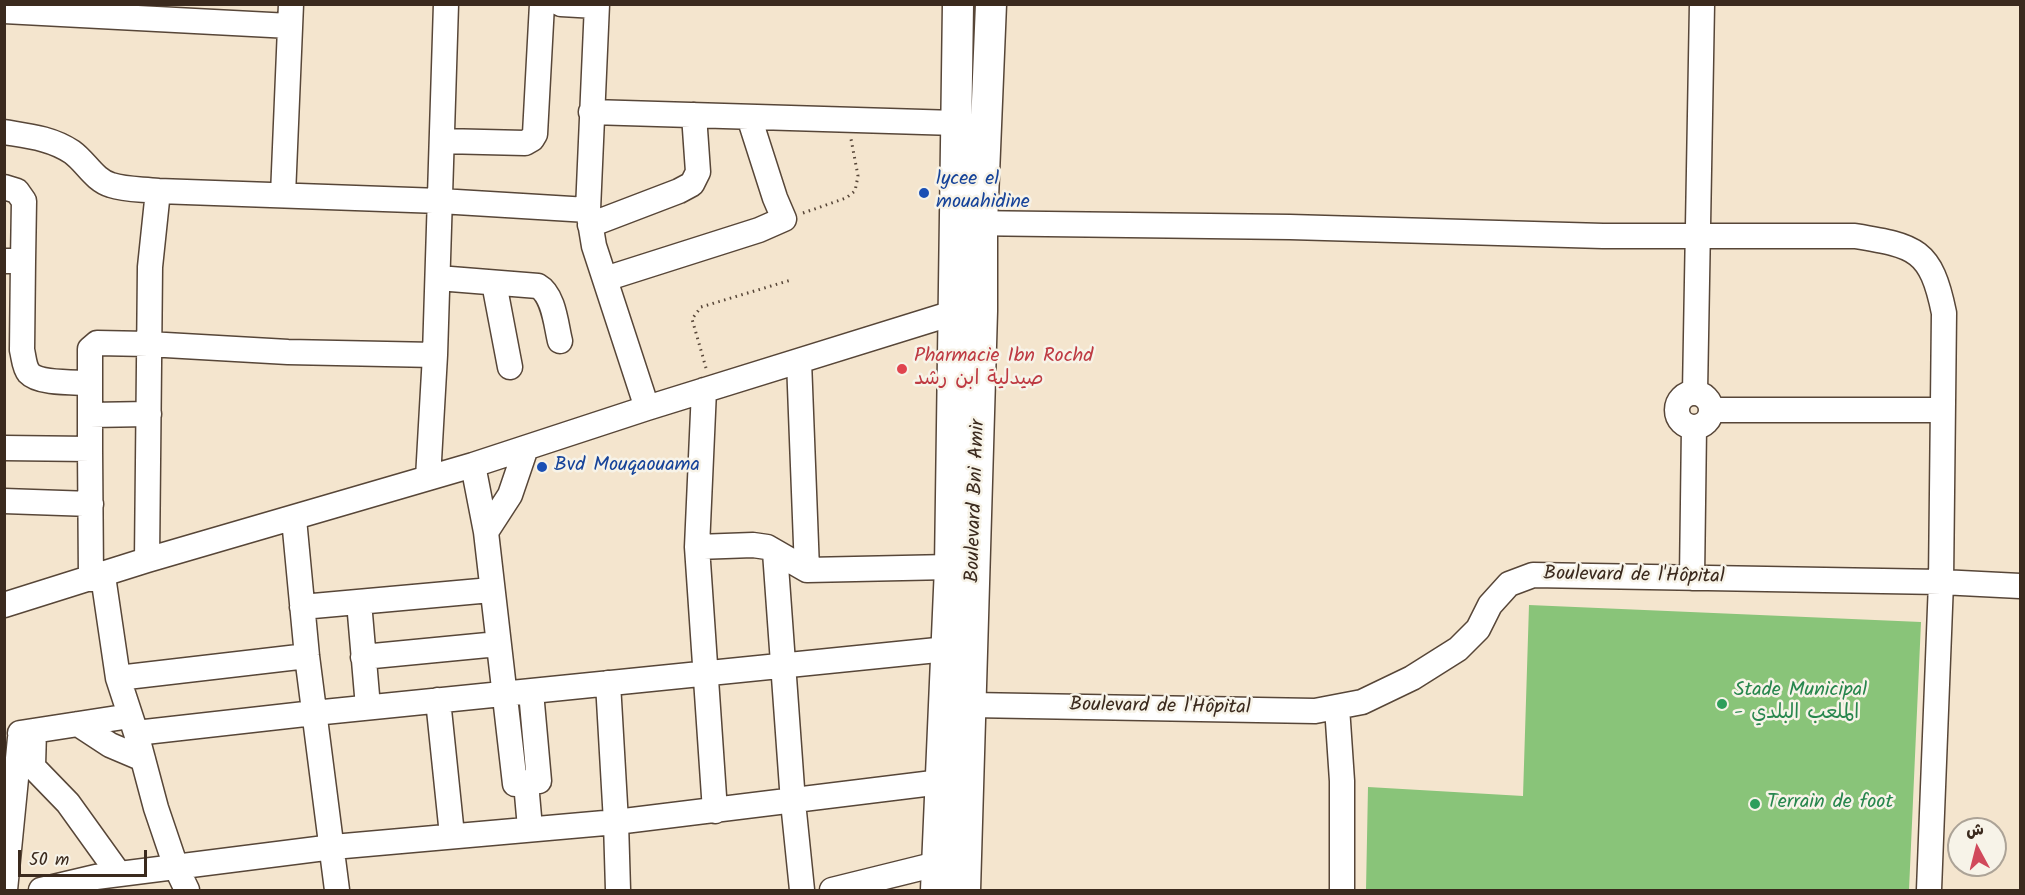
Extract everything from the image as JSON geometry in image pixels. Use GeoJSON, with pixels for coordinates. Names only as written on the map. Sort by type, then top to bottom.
{"type":"FeatureCollection","features":[{"type":"Feature","properties":{"kind":"main road","name":"Boulevard Bni Amir"},"geometry":{"type":"LineString","coordinates":[[958,4],[956,123],[968,223]]}},
{"type":"Feature","properties":{"kind":"main road","name":"Boulevard Bni Amir"},"geometry":{"type":"LineString","coordinates":[[965,891],[971,705],[968,223],[991,4]]}},
{"type":"Feature","properties":{"kind":"main road","name":"Boulevard Bni Amir"},"geometry":{"type":"LineString","coordinates":[[937,877],[950,567],[968,312]]}},
{"type":"Feature","properties":{"kind":"street"},"geometry":{"type":"LineString","coordinates":[[428,478],[438,278],[446,4]]}},
{"type":"Feature","properties":{"kind":"street"},"geometry":{"type":"LineString","coordinates":[[442,141],[525,143],[532,139],[535,134],[542,4]]}},
{"type":"Feature","properties":{"kind":"street"},"geometry":{"type":"LineString","coordinates":[[561,4],[596,5],[589,218],[594,246],[647,408]]}},
{"type":"Feature","properties":{"kind":"street"},"geometry":{"type":"LineString","coordinates":[[1695,392],[1702,4]]}},
{"type":"Feature","properties":{"kind":"street"},"geometry":{"type":"LineString","coordinates":[[4,11],[290,15],[283,195]]}},
{"type":"Feature","properties":{"kind":"street"},"geometry":{"type":"LineString","coordinates":[[591,112],[956,123]]}},
{"type":"Feature","properties":{"kind":"street"},"geometry":{"type":"LineString","coordinates":[[4,132],[50,140],[73,153],[99,179],[110,185],[158,190],[440,201],[589,218],[692,184],[698,172],[694,115]]}},
{"type":"Feature","properties":{"kind":"street"},"geometry":{"type":"LineString","coordinates":[[605,279],[759,230],[784,219],[749,117]]}},
{"type":"Feature","properties":{"kind":"street"},"geometry":{"type":"LineString","coordinates":[[4,187],[17,191],[24,201],[14,261],[25,364],[30,374],[42,380],[90,383]]}},
{"type":"Feature","properties":{"kind":"street"},"geometry":{"type":"LineString","coordinates":[[147,560],[150,267],[158,190]]}},
{"type":"Feature","properties":{"kind":"street"},"geometry":{"type":"LineString","coordinates":[[968,223],[1290,227],[1603,236],[1855,236],[1897,243],[1916,252],[1929,265],[1938,284],[1944,313],[1941,582],[1929,891]]}},
{"type":"Feature","properties":{"kind":"street"},"geometry":{"type":"LineString","coordinates":[[438,278],[538,286],[545,290],[560,341]]}},
{"type":"Feature","properties":{"kind":"street"},"geometry":{"type":"LineString","coordinates":[[494,283],[510,367]]}},
{"type":"Feature","properties":{"kind":"street"},"geometry":{"type":"LineString","coordinates":[[4,605],[147,560],[473,465],[708,389],[968,312]]}},
{"type":"Feature","properties":{"kind":"street"},"geometry":{"type":"LineString","coordinates":[[187,891],[176,867],[156,808],[118,678],[97,577],[91,504],[90,349],[97,343],[288,352],[435,355]]}},
{"type":"Feature","properties":{"kind":"street"},"geometry":{"type":"LineString","coordinates":[[800,361],[807,570]]}},
{"type":"Feature","properties":{"kind":"street"},"geometry":{"type":"LineString","coordinates":[[708,389],[697,547],[715,811]]}},
{"type":"Feature","properties":{"kind":"street"},"geometry":{"type":"LineString","coordinates":[[1695,392],[1707,398],[1712,410],[1707,423],[1694,427],[1682,422],[1677,409],[1682,397],[1695,392]]}},
{"type":"Feature","properties":{"kind":"street"},"geometry":{"type":"LineString","coordinates":[[1712,410],[1942,410]]}},
{"type":"Feature","properties":{"kind":"street"},"geometry":{"type":"LineString","coordinates":[[90,415],[148,414]]}},
{"type":"Feature","properties":{"kind":"street"},"geometry":{"type":"LineString","coordinates":[[1692,578],[1694,427]]}},
{"type":"Feature","properties":{"kind":"street"},"geometry":{"type":"LineString","coordinates":[[4,448],[90,449]]}},
{"type":"Feature","properties":{"kind":"street"},"geometry":{"type":"LineString","coordinates":[[486,532],[510,495],[526,448]]}},
{"type":"Feature","properties":{"kind":"street"},"geometry":{"type":"LineString","coordinates":[[473,465],[486,532],[515,784],[539,781],[531,692]]}},
{"type":"Feature","properties":{"kind":"street"},"geometry":{"type":"LineString","coordinates":[[4,501],[91,504]]}},
{"type":"Feature","properties":{"kind":"street"},"geometry":{"type":"LineString","coordinates":[[294,519],[307,656],[337,891]]}},
{"type":"Feature","properties":{"kind":"street"},"geometry":{"type":"LineString","coordinates":[[697,547],[753,544],[767,547],[807,570],[950,567]]}},
{"type":"Feature","properties":{"kind":"street"},"geometry":{"type":"LineString","coordinates":[[775,552],[793,802],[802,891]]}},
{"type":"Feature","properties":{"kind":"street","name":"Boulevard de l'Hôpital"},"geometry":{"type":"LineString","coordinates":[[971,705],[1315,711],[1362,702],[1412,678],[1458,649],[1478,629],[1491,605],[1509,584],[1533,575],[1941,582],[2020,586]]}},
{"type":"Feature","properties":{"kind":"street"},"geometry":{"type":"LineString","coordinates":[[302,607],[491,590]]}},
{"type":"Feature","properties":{"kind":"street"},"geometry":{"type":"LineString","coordinates":[[359,602],[368,707]]}},
{"type":"Feature","properties":{"kind":"street"},"geometry":{"type":"LineString","coordinates":[[363,657],[498,644]]}},
{"type":"Feature","properties":{"kind":"street"},"geometry":{"type":"LineString","coordinates":[[20,733],[78,724],[133,724],[314,713],[947,649]]}},
{"type":"Feature","properties":{"kind":"street"},"geometry":{"type":"LineString","coordinates":[[118,678],[307,656]]}},
{"type":"Feature","properties":{"kind":"street"},"geometry":{"type":"LineString","coordinates":[[608,683],[618,891]]}},
{"type":"Feature","properties":{"kind":"street"},"geometry":{"type":"LineString","coordinates":[[438,700],[452,835]]}},
{"type":"Feature","properties":{"kind":"street"},"geometry":{"type":"LineString","coordinates":[[1337,707],[1342,782],[1342,891]]}},
{"type":"Feature","properties":{"kind":"street"},"geometry":{"type":"LineString","coordinates":[[78,724],[110,746],[142,759]]}},
{"type":"Feature","properties":{"kind":"street"},"geometry":{"type":"LineString","coordinates":[[20,733],[33,766],[68,803],[119,874]]}},
{"type":"Feature","properties":{"kind":"street"},"geometry":{"type":"LineString","coordinates":[[5,891],[20,733]]}},
{"type":"Feature","properties":{"kind":"street"},"geometry":{"type":"LineString","coordinates":[[41,891],[96,877],[333,847],[616,822],[941,782]]}},
{"type":"Feature","properties":{"kind":"street"},"geometry":{"type":"LineString","coordinates":[[526,783],[530,828]]}},
{"type":"Feature","properties":{"kind":"street"},"geometry":{"type":"LineString","coordinates":[[832,891],[937,877]]}},
{"type":"Feature","properties":{"kind":"path"},"geometry":{"type":"LineString","coordinates":[[784,219],[846,198],[855,191],[858,176],[848,120]]}},
{"type":"Feature","properties":{"kind":"path"},"geometry":{"type":"LineString","coordinates":[[708,389],[692,319],[701,307],[791,280]]}},
{"type":"Feature","properties":{"kind":"green space","name":"Stade Municipal - الملعب البلدي"},"geometry":{"type":"Polygon","coordinates":[[[1529,605],[1921,622],[1909,890],[1366,890],[1368,787],[1523,796],[1529,605]]]}},
{"type":"Feature","properties":{"kind":"place","name":"lycee el mouahidine"},"geometry":{"type":"Point","coordinates":[924,193]}},
{"type":"Feature","properties":{"kind":"place","name":"Pharmacie Ibn Rochd صيدلية ابن رشد"},"geometry":{"type":"Point","coordinates":[902,369]}},
{"type":"Feature","properties":{"kind":"place","name":"Bvd Mouqaouama"},"geometry":{"type":"Point","coordinates":[542,467]}},
{"type":"Feature","properties":{"kind":"place","name":"Stade Municipal - الملعب البلدي"},"geometry":{"type":"Point","coordinates":[1722,704]}},
{"type":"Feature","properties":{"kind":"place","name":"Terrain de foot"},"geometry":{"type":"Point","coordinates":[1755,804]}}]}
